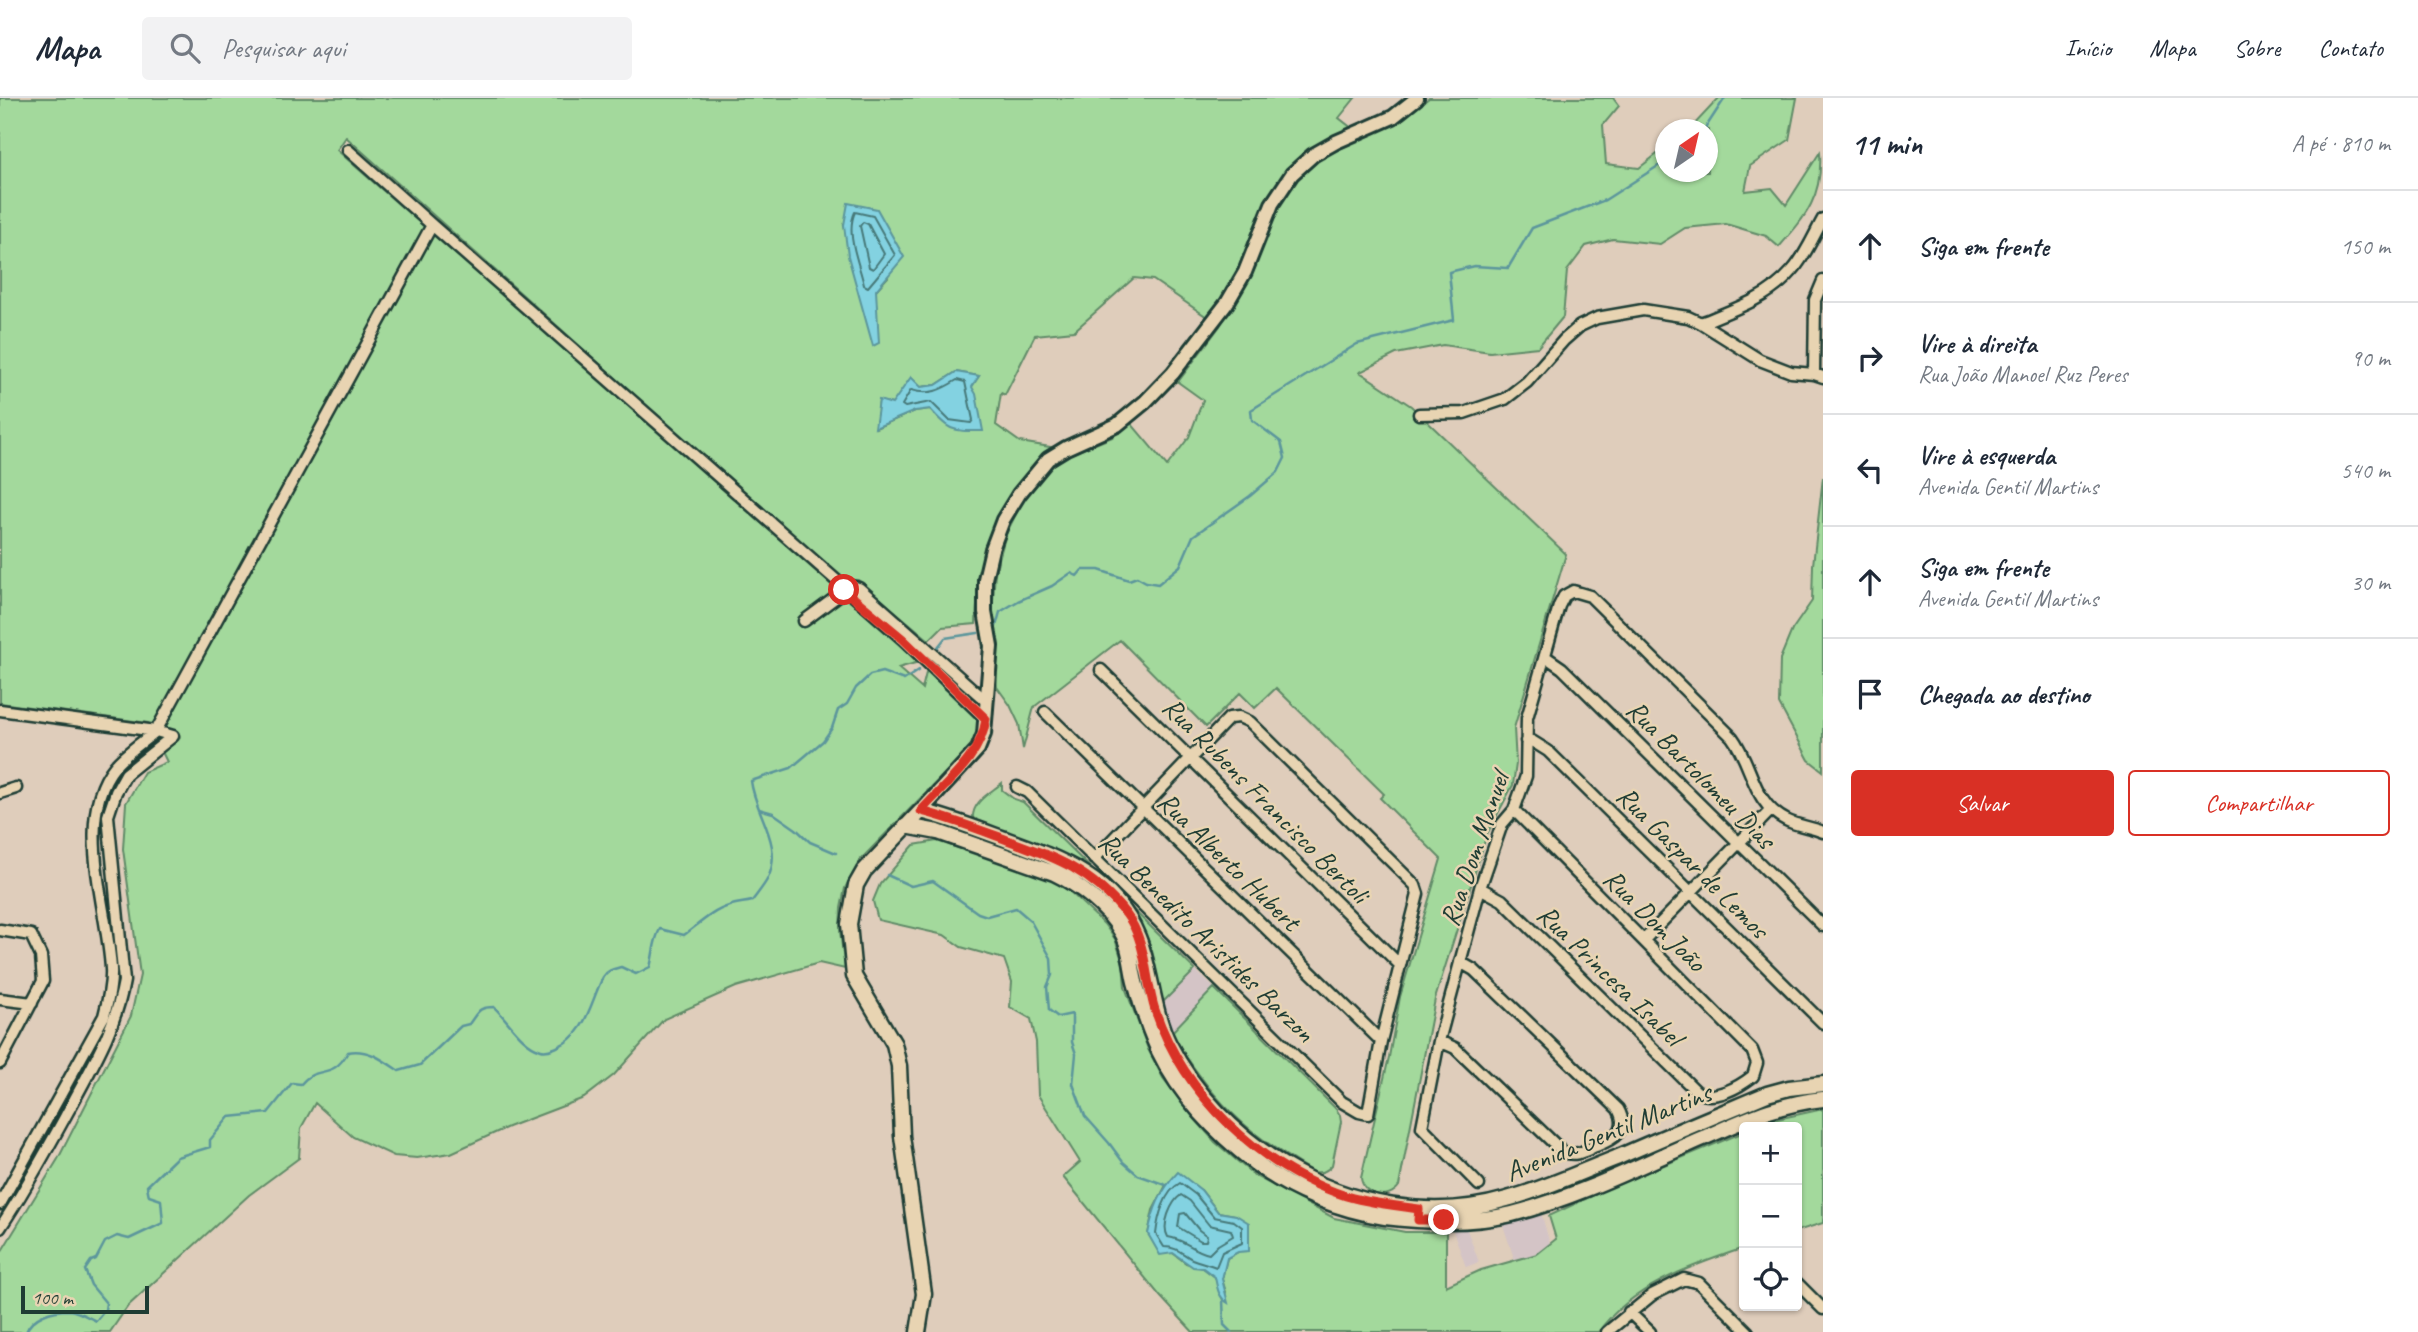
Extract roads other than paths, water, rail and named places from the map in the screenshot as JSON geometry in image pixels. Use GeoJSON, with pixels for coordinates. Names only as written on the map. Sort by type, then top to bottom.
{"type":"FeatureCollection","features":[{"type":"Feature","properties":{"kind":"main road","name":"Avenida Gentil Martins"},"geometry":{"type":"LineString","coordinates":[[921,811],[945,817],[1055,857],[1086,874],[1107,893],[1128,917],[1138,937],[1155,1008],[1169,1043],[1189,1078],[1211,1105],[1258,1148],[1342,1200]]}},
{"type":"Feature","properties":{"kind":"main road"},"geometry":{"type":"LineString","coordinates":[[918,1332],[923,1294],[921,1266],[908,1187],[899,1066],[894,1044],[854,976],[849,924],[856,885],[878,854],[921,811]]}},
{"type":"Feature","properties":{"kind":"main road","name":"Avenida Gentil Martins"},"geometry":{"type":"LineString","coordinates":[[906,826],[938,832],[1054,873],[1071,881],[1095,902],[1121,929],[1143,1011],[1160,1052],[1178,1084],[1223,1137],[1258,1166],[1293,1186],[1342,1200],[1412,1214],[1489,1218],[1563,1198],[1772,1108],[1823,1099]]}},
{"type":"Feature","properties":{"kind":"main road","name":"Avenida Gentil Martins"},"geometry":{"type":"LineString","coordinates":[[1412,1214],[1506,1200],[1548,1186],[1767,1094],[1823,1084]]}},
{"type":"Feature","properties":{"kind":"street"},"geometry":{"type":"LineString","coordinates":[[921,811],[978,749],[984,734],[991,646],[985,612],[985,579],[999,530],[1019,495],[1048,459],[1066,447],[1117,425],[1173,373],[1227,303],[1239,283],[1272,204],[1292,174],[1313,155],[1393,117],[1417,98]]}},
{"type":"Feature","properties":{"kind":"street"},"geometry":{"type":"LineString","coordinates":[[348,150],[844,590],[903,639],[986,719]]}},
{"type":"Feature","properties":{"kind":"street"},"geometry":{"type":"LineString","coordinates":[[1701,323],[1744,305],[1769,291],[1794,271],[1823,219]]}},
{"type":"Feature","properties":{"kind":"street"},"geometry":{"type":"LineString","coordinates":[[0,1204],[104,1016],[110,992],[111,972],[97,870],[95,807],[104,785],[116,766],[156,731],[432,225]]}},
{"type":"Feature","properties":{"kind":"street"},"geometry":{"type":"LineString","coordinates":[[1419,414],[1464,412],[1505,398],[1527,382],[1580,326],[1597,318],[1643,310],[1688,317],[1760,360],[1791,372],[1818,376],[1815,300],[1823,281]]}},
{"type":"Feature","properties":{"kind":"street"},"geometry":{"type":"LineString","coordinates":[[804,621],[850,586],[859,587],[986,701]]}},
{"type":"Feature","properties":{"kind":"street","name":"Rua Dom Manuel"},"geometry":{"type":"LineString","coordinates":[[1479,1185],[1422,1127],[1439,1041],[1480,888],[1502,824],[1514,810],[1526,776],[1527,718],[1564,596],[1573,591],[1590,596],[1732,737],[1745,757],[1755,790],[1770,810]]}},
{"type":"Feature","properties":{"kind":"street","name":"Rua Bartolomeu Dias"},"geometry":{"type":"LineString","coordinates":[[1546,657],[1562,668],[1823,926]]}},
{"type":"Feature","properties":{"kind":"street","name":"Rua Rubens Francisco Bertoli"},"geometry":{"type":"LineString","coordinates":[[1101,670],[1399,964]]}},
{"type":"Feature","properties":{"kind":"street"},"geometry":{"type":"LineString","coordinates":[[0,710],[156,731],[173,736],[126,774],[116,792],[108,816],[124,981],[119,1007],[84,1082],[22,1195],[0,1228]]}},
{"type":"Feature","properties":{"kind":"street","name":"Rua Alberto Hubert"},"geometry":{"type":"LineString","coordinates":[[1045,712],[1381,1041]]}},
{"type":"Feature","properties":{"kind":"street"},"geometry":{"type":"LineString","coordinates":[[1094,859],[1229,718],[1239,717],[1250,722],[1415,885],[1418,901],[1399,964],[1381,1041]]}},
{"type":"Feature","properties":{"kind":"street","name":"Rua Gaspar de Lemos"},"geometry":{"type":"LineString","coordinates":[[1526,741],[1532,741],[1548,751],[1823,1023]]}},
{"type":"Feature","properties":{"kind":"street","name":"Rua Benedito Aristides Barzon"},"geometry":{"type":"LineString","coordinates":[[1017,787],[1027,792],[1342,1102],[1359,1112],[1368,1114],[1381,1041]]}},
{"type":"Feature","properties":{"kind":"street"},"geometry":{"type":"LineString","coordinates":[[0,793],[16,788]]}},
{"type":"Feature","properties":{"kind":"street","name":"Rua Dom João"},"geometry":{"type":"LineString","coordinates":[[1514,810],[1752,1050],[1757,1067]]}},
{"type":"Feature","properties":{"kind":"street"},"geometry":{"type":"LineString","coordinates":[[1644,940],[1740,844],[1770,810],[1787,821],[1823,832]]}},
{"type":"Feature","properties":{"kind":"street"},"geometry":{"type":"LineString","coordinates":[[938,832],[945,817]]}},
{"type":"Feature","properties":{"kind":"street","name":"Rua Princesa Isabel"},"geometry":{"type":"LineString","coordinates":[[1480,888],[1490,891],[1502,900],[1698,1092],[1717,1096],[1751,1078],[1757,1067]]}},
{"type":"Feature","properties":{"kind":"street"},"geometry":{"type":"LineString","coordinates":[[0,930],[32,935],[41,956],[43,981],[0,1063]]}},
{"type":"Feature","properties":{"kind":"street"},"geometry":{"type":"LineString","coordinates":[[1439,1041],[1455,1048],[1560,1150],[1579,1154],[1618,1135],[1622,1125],[1618,1109],[1474,970],[1460,961]]}},
{"type":"Feature","properties":{"kind":"street"},"geometry":{"type":"LineString","coordinates":[[0,999],[32,1003]]}},
{"type":"Feature","properties":{"kind":"street"},"geometry":{"type":"LineString","coordinates":[[1607,1332],[1651,1295],[1676,1281],[1692,1280],[1702,1286],[1748,1332]]}},
{"type":"Feature","properties":{"kind":"street"},"geometry":{"type":"LineString","coordinates":[[1802,1288],[1823,1309]]}},
{"type":"Feature","properties":{"kind":"street"},"geometry":{"type":"LineString","coordinates":[[1629,1312],[1650,1332]]}},
{"type":"Feature","properties":{"kind":"water"},"geometry":{"type":"Polygon","coordinates":[[[848,203],[877,209],[904,257],[876,290],[879,343],[873,346],[848,256],[844,225],[848,203]]]}},
{"type":"Feature","properties":{"kind":"water"},"geometry":{"type":"Polygon","coordinates":[[[956,372],[979,376],[972,387],[976,394],[983,431],[952,429],[930,409],[915,411],[875,428],[879,400],[892,404],[911,377],[921,387],[936,385],[956,372]]]}},
{"type":"Feature","properties":{"kind":"water"},"geometry":{"type":"Polygon","coordinates":[[[1178,1172],[1201,1190],[1218,1212],[1236,1215],[1249,1223],[1249,1251],[1238,1252],[1227,1258],[1222,1279],[1228,1303],[1220,1295],[1215,1277],[1203,1268],[1193,1267],[1173,1253],[1160,1255],[1148,1234],[1158,1201],[1178,1172]]]}},
{"type":"Feature","properties":{"kind":"waterway"},"geometry":{"type":"LineString","coordinates":[[1711,119],[1725,98]]}},
{"type":"Feature","properties":{"kind":"waterway"},"geometry":{"type":"LineString","coordinates":[[995,630],[1000,612],[1052,586],[1071,573],[1077,576],[1082,570],[1099,570],[1129,580],[1137,577],[1158,584],[1180,566],[1193,536],[1250,496],[1278,472],[1285,458],[1281,442],[1252,420],[1251,410],[1357,344],[1454,320],[1449,272],[1474,266],[1508,268],[1532,228],[1605,200],[1655,168]]}},
{"type":"Feature","properties":{"kind":"waterway"},"geometry":{"type":"LineString","coordinates":[[938,647],[945,638],[978,633]]}},
{"type":"Feature","properties":{"kind":"waterway"},"geometry":{"type":"LineString","coordinates":[[26,1332],[38,1318],[56,1311],[69,1310],[96,1321],[105,1310],[106,1303],[91,1285],[85,1270],[91,1261],[96,1259],[105,1242],[117,1236],[129,1239],[163,1223],[161,1200],[149,1196],[147,1186],[177,1157],[210,1147],[210,1140],[229,1117],[268,1113],[292,1083],[301,1084],[314,1074],[336,1067],[348,1052],[369,1053],[399,1071],[420,1065],[461,1026],[469,1024],[479,1011],[489,1007],[494,1007],[521,1037],[534,1047],[547,1050],[567,1041],[581,1026],[607,973],[621,967],[636,974],[650,967],[660,929],[684,935],[717,911],[752,901],[762,887],[768,878],[773,853],[751,781],[791,768],[823,741],[832,728],[838,710],[847,704],[856,688],[870,675],[882,672],[904,680],[919,670]]}},
{"type":"Feature","properties":{"kind":"waterway"},"geometry":{"type":"LineString","coordinates":[[759,809],[773,813],[810,842],[836,853]]}},
{"type":"Feature","properties":{"kind":"waterway"},"geometry":{"type":"LineString","coordinates":[[887,875],[911,886],[933,881],[978,913],[987,916],[1016,908],[1030,920],[1051,958],[1052,975],[1047,987],[1049,1010],[1058,1017],[1072,1014],[1072,1042],[1076,1054],[1073,1084],[1085,1116],[1123,1162],[1138,1175],[1166,1185]]}},
{"type":"Feature","properties":{"kind":"waterway"},"geometry":{"type":"LineString","coordinates":[[1223,1300],[1224,1325],[1231,1332]]}}]}
